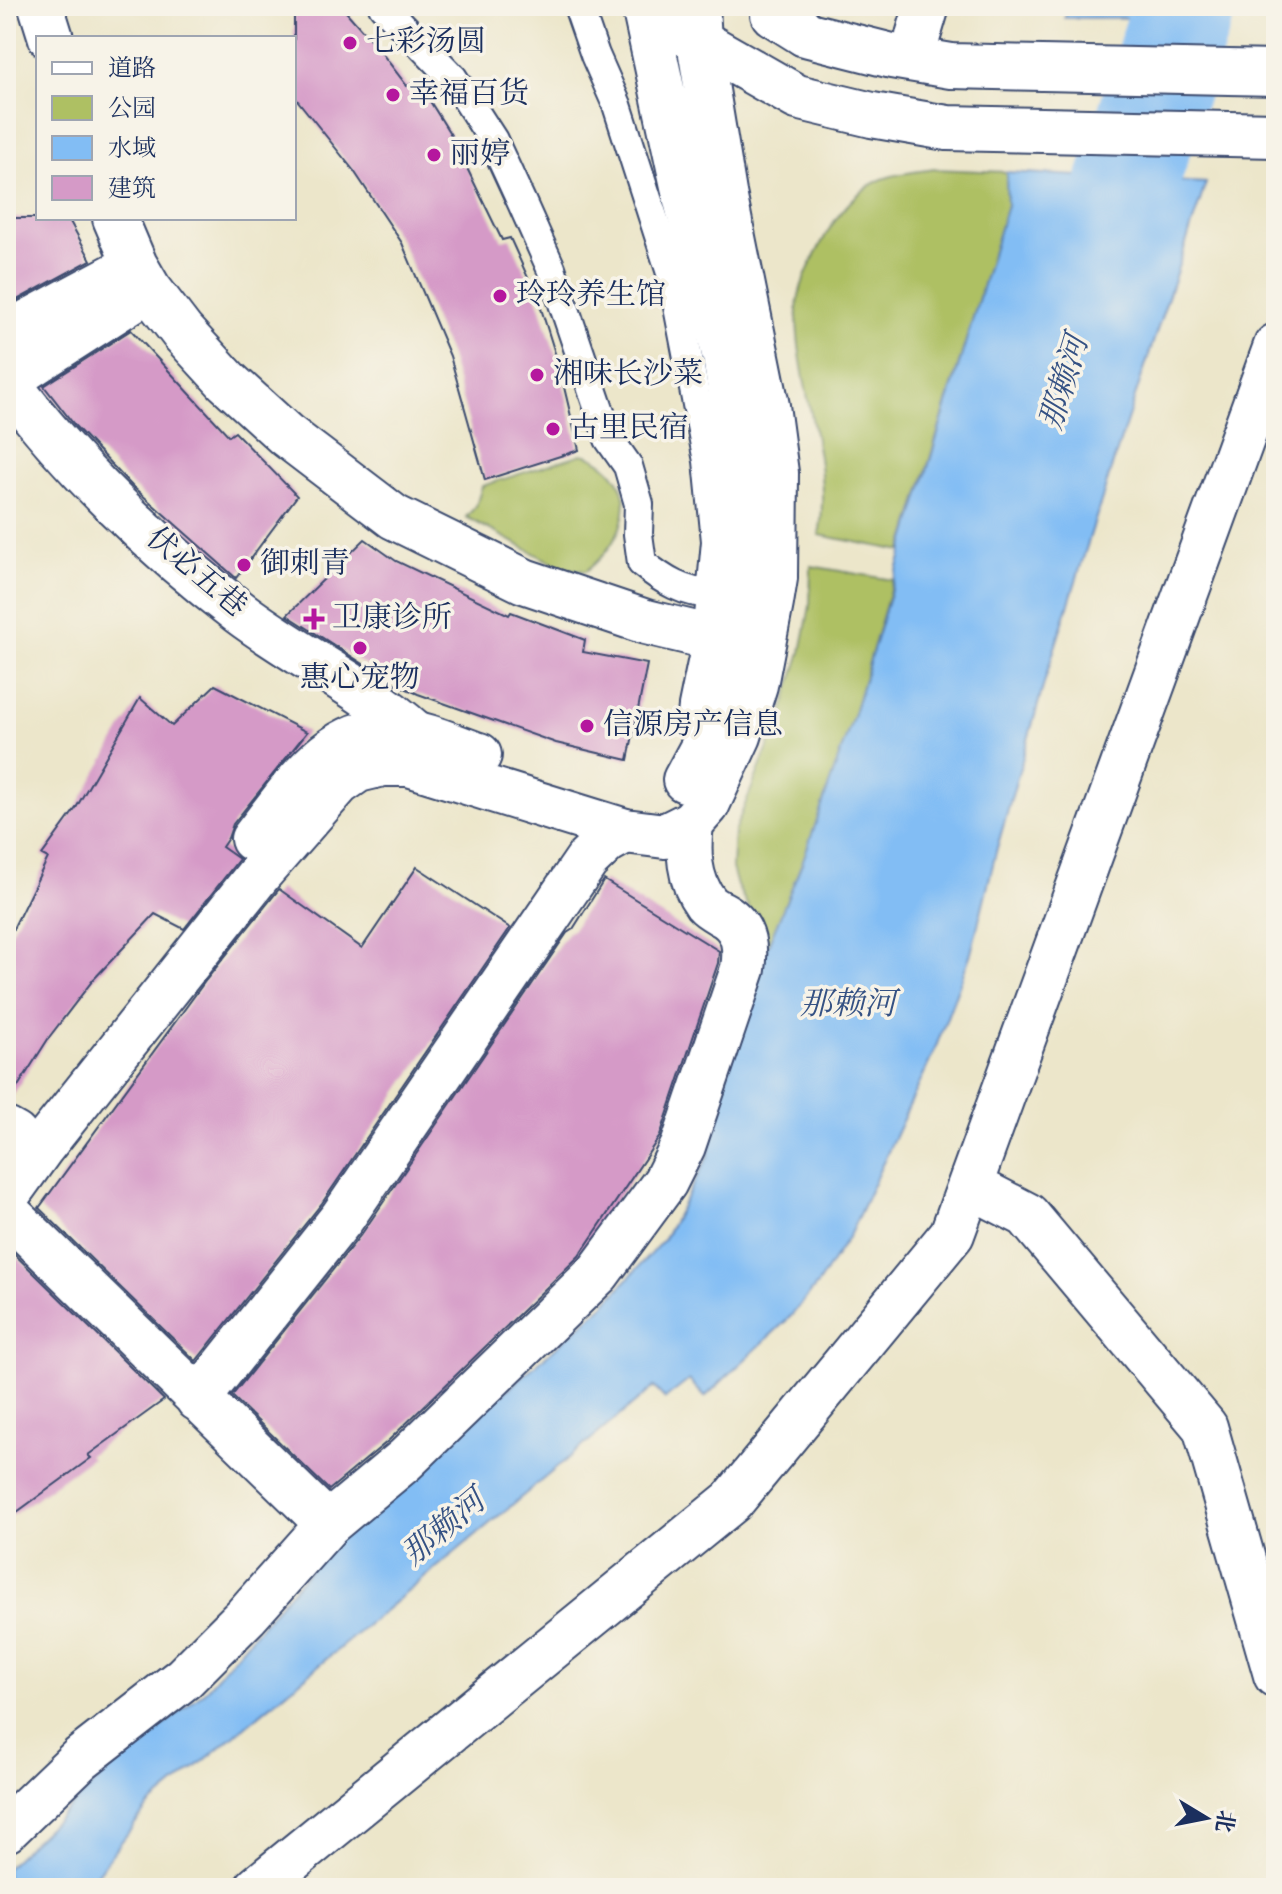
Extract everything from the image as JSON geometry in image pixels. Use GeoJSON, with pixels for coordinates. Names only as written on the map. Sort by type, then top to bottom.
{"type":"FeatureCollection","features":[{"type":"Feature","properties":{"kind":"street"},"geometry":{"type":"LineString","coordinates":[[41,6],[50,36]]}},
{"type":"Feature","properties":{"kind":"street"},"geometry":{"type":"LineString","coordinates":[[644,6],[698,24],[797,97],[872,115],[947,128],[1276,135]]}},
{"type":"Feature","properties":{"kind":"street"},"geometry":{"type":"LineString","coordinates":[[9,1137],[313,765],[331,748],[376,731],[415,733],[572,787],[656,810],[676,798],[706,741],[739,595],[742,464],[725,357],[686,200],[644,6]]}},
{"type":"Feature","properties":{"kind":"street"},"geometry":{"type":"LineString","coordinates":[[760,6],[892,56],[951,66],[1276,73]]}},
{"type":"Feature","properties":{"kind":"street"},"geometry":{"type":"LineString","coordinates":[[6,1197],[42,1147],[259,874],[339,783],[358,770],[383,764],[409,764],[625,831],[665,836],[691,823],[707,805],[739,736],[755,685],[775,578],[776,473],[767,406],[724,193],[698,24]]}},
{"type":"Feature","properties":{"kind":"street"},"geometry":{"type":"LineString","coordinates":[[116,220],[142,277],[182,332],[227,381],[285,434],[394,517],[524,581],[632,618],[692,633]]}},
{"type":"Feature","properties":{"kind":"street"},"geometry":{"type":"LineString","coordinates":[[6,334],[142,277]]}},
{"type":"Feature","properties":{"kind":"street"},"geometry":{"type":"LineString","coordinates":[[6,381],[142,277]]}},
{"type":"Feature","properties":{"kind":"street"},"geometry":{"type":"LineString","coordinates":[[257,1888],[732,1501],[952,1234],[1276,346]]}},
{"type":"Feature","properties":{"kind":"street","name":"伏必五巷"},"geometry":{"type":"LineString","coordinates":[[6,381],[33,416],[153,541],[241,613],[363,692],[415,733]]}},
{"type":"Feature","properties":{"kind":"street"},"geometry":{"type":"LineString","coordinates":[[6,1830],[81,1758],[184,1678],[246,1616],[328,1524],[405,1460],[598,1273],[665,1182],[691,1125],[746,953],[744,938],[731,920],[707,904],[693,876],[689,864],[691,823]]}},
{"type":"Feature","properties":{"kind":"street"},"geometry":{"type":"LineString","coordinates":[[198,1399],[342,1218],[587,860],[607,841],[625,831]]}},
{"type":"Feature","properties":{"kind":"street"},"geometry":{"type":"LineString","coordinates":[[971,1186],[1027,1215],[1205,1427],[1276,1675]]}},
{"type":"Feature","properties":{"kind":"street"},"geometry":{"type":"LineString","coordinates":[[6,1211],[328,1524]]}},
{"type":"Feature","properties":{"kind":"lane"},"geometry":{"type":"LineString","coordinates":[[383,6],[453,78],[493,140],[551,268],[579,344],[596,408],[609,439],[628,466],[639,504],[638,534],[642,563],[665,582],[697,593],[712,594]]}},
{"type":"Feature","properties":{"kind":"lane"},"geometry":{"type":"LineString","coordinates":[[578,6],[626,131],[672,276],[708,461],[716,541],[712,594],[691,725],[695,733],[706,741]]}},
{"type":"Feature","properties":{"kind":"green space"},"geometry":{"type":"Polygon","coordinates":[[[934,169],[1006,172],[1007,205],[902,551],[819,535],[822,506],[818,450],[798,339],[797,310],[802,283],[833,224],[862,191],[899,174],[934,169]]]}},
{"type":"Feature","properties":{"kind":"green space"},"geometry":{"type":"Polygon","coordinates":[[[582,454],[596,459],[609,469],[624,495],[622,523],[616,537],[586,571],[562,568],[466,517],[476,506],[482,486],[582,454]]]}},
{"type":"Feature","properties":{"kind":"green space"},"geometry":{"type":"Polygon","coordinates":[[[811,566],[893,580],[852,720],[802,863],[754,979],[757,923],[737,886],[732,868],[734,832],[782,713],[801,652],[810,606],[811,566]]]}},
{"type":"Feature","properties":{"kind":"water"},"geometry":{"type":"Polygon","coordinates":[[[1068,6],[1276,6],[1276,17],[1065,18],[1068,6]]]}},
{"type":"Feature","properties":{"kind":"water","name":"那赖河"},"geometry":{"type":"Polygon","coordinates":[[[1006,172],[1206,183],[1047,673],[997,848],[971,953],[934,1052],[850,1234],[818,1284],[790,1317],[705,1397],[689,1380],[665,1399],[654,1387],[147,1808],[86,1888],[6,1888],[6,1868],[100,1778],[203,1693],[333,1543],[605,1304],[664,1239],[708,1157],[733,1050],[754,979],[802,863],[852,720],[1007,205],[1006,172]]]}},
{"type":"Feature","properties":{"kind":"building"},"geometry":{"type":"Polygon","coordinates":[[[294,6],[341,6],[407,86],[418,82],[467,161],[464,162],[502,240],[510,238],[539,302],[559,366],[579,450],[485,480],[450,356],[402,243],[354,171],[296,98],[294,6]]]}},
{"type":"Feature","properties":{"kind":"building"},"geometry":{"type":"Polygon","coordinates":[[[6,218],[69,220],[91,260],[6,306],[6,218]]]}},
{"type":"Feature","properties":{"kind":"building"},"geometry":{"type":"Polygon","coordinates":[[[131,330],[229,436],[235,432],[297,496],[236,578],[132,486],[76,427],[44,386],[131,330]]]}},
{"type":"Feature","properties":{"kind":"building"},"geometry":{"type":"Polygon","coordinates":[[[365,539],[396,561],[509,615],[511,612],[585,640],[583,652],[647,664],[628,760],[556,743],[418,694],[390,681],[287,615],[365,539]]]}},
{"type":"Feature","properties":{"kind":"building"},"geometry":{"type":"Polygon","coordinates":[[[215,685],[307,732],[233,824],[222,847],[239,859],[184,929],[155,914],[93,980],[50,1036],[6,1105],[6,943],[48,858],[42,855],[76,808],[140,698],[172,726],[215,685]]]}},
{"type":"Feature","properties":{"kind":"building"},"geometry":{"type":"Polygon","coordinates":[[[417,867],[510,928],[322,1203],[196,1361],[39,1208],[206,980],[279,889],[362,948],[417,867]]]}},
{"type":"Feature","properties":{"kind":"building"},"geometry":{"type":"Polygon","coordinates":[[[604,880],[719,951],[718,963],[660,1136],[579,1256],[388,1441],[329,1490],[232,1396],[363,1232],[604,880]]]}},
{"type":"Feature","properties":{"kind":"building"},"geometry":{"type":"Polygon","coordinates":[[[9,1249],[164,1400],[6,1520],[6,1253],[9,1249]]]}},
{"type":"Feature","properties":{"kind":"waterway","name":"那赖河"},"geometry":{"type":"LineString","coordinates":[[1086,314],[1184,6]]}},
{"type":"Feature","properties":{"kind":"place","name":"七彩汤圆"},"geometry":{"type":"Point","coordinates":[350,43]}},
{"type":"Feature","properties":{"kind":"place","name":"幸福百货"},"geometry":{"type":"Point","coordinates":[393,95]}},
{"type":"Feature","properties":{"kind":"place","name":"丽婷"},"geometry":{"type":"Point","coordinates":[434,155]}},
{"type":"Feature","properties":{"kind":"place","name":"玲玲养生馆"},"geometry":{"type":"Point","coordinates":[500,296]}},
{"type":"Feature","properties":{"kind":"place","name":"湘味长沙菜"},"geometry":{"type":"Point","coordinates":[537,375]}},
{"type":"Feature","properties":{"kind":"place","name":"古里民宿"},"geometry":{"type":"Point","coordinates":[553,429]}},
{"type":"Feature","properties":{"kind":"place","name":"御刺青"},"geometry":{"type":"Point","coordinates":[244,565]}},
{"type":"Feature","properties":{"kind":"place","name":"卫康诊所"},"geometry":{"type":"Point","coordinates":[314,619]}},
{"type":"Feature","properties":{"kind":"place","name":"惠心宠物"},"geometry":{"type":"Point","coordinates":[360,648]}},
{"type":"Feature","properties":{"kind":"place","name":"信源房产信息"},"geometry":{"type":"Point","coordinates":[587,726]}}]}
